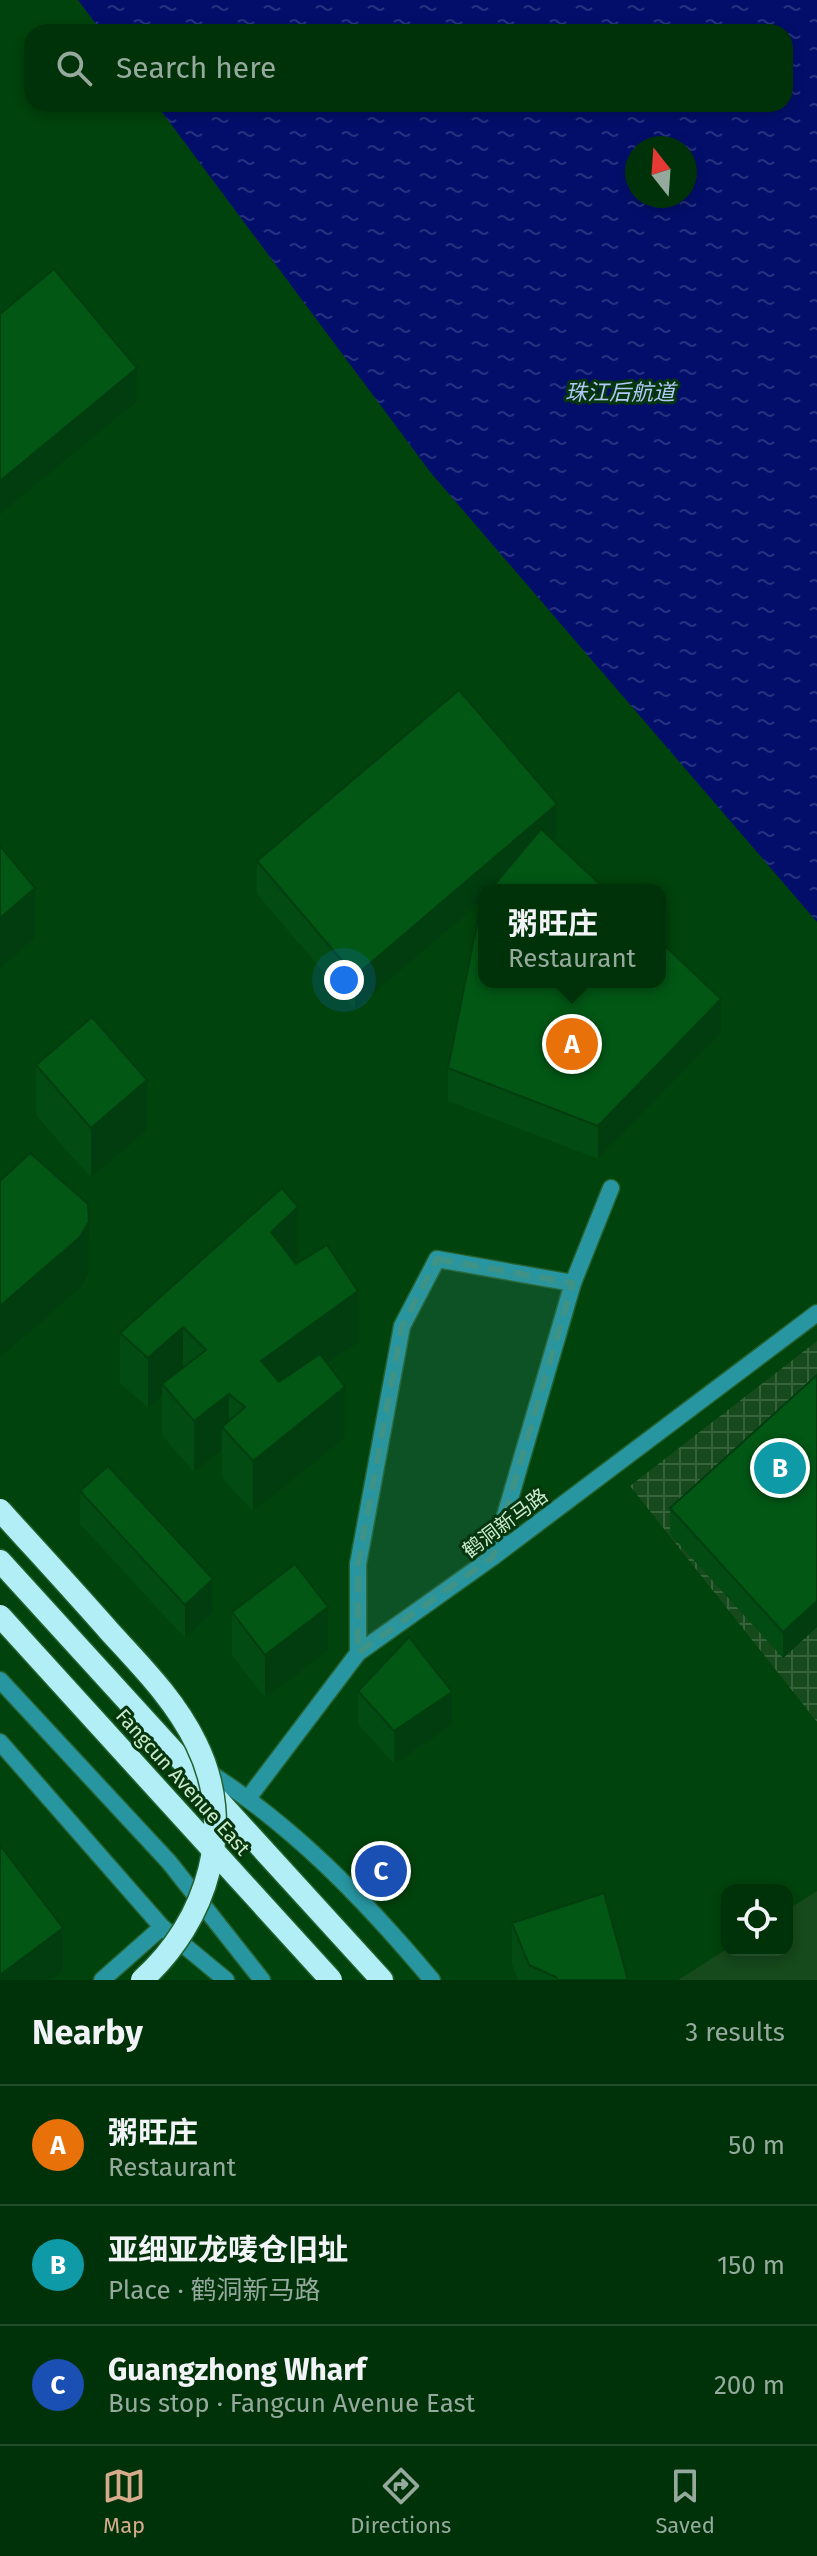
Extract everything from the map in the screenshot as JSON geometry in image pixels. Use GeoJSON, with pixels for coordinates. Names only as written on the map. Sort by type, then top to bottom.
{"type":"FeatureCollection","features":[{"type":"Feature","properties":{"kind":"highway"},"geometry":{"type":"LineString","coordinates":[[0,1510],[155,1682],[196,1743],[211,1785],[214,1842],[202,1896],[168,1954],[142,1980]]}},
{"type":"Feature","properties":{"kind":"highway","name":"Fangcun Avenue East"},"geometry":{"type":"LineString","coordinates":[[0,1561],[382,1980]]}},
{"type":"Feature","properties":{"kind":"highway","name":"Fangcun Avenue East"},"geometry":{"type":"LineString","coordinates":[[0,1616],[331,1980]]}},
{"type":"Feature","properties":{"kind":"street"},"geometry":{"type":"LineString","coordinates":[[493,1557],[573,1283],[611,1188]]}},
{"type":"Feature","properties":{"kind":"street"},"geometry":{"type":"LineString","coordinates":[[358,1653],[358,1564],[402,1326],[437,1259],[573,1283]]}},
{"type":"Feature","properties":{"kind":"street","name":"鹤洞新马路"},"geometry":{"type":"LineString","coordinates":[[249,1797],[358,1653],[493,1557],[817,1313]]}},
{"type":"Feature","properties":{"kind":"street"},"geometry":{"type":"LineString","coordinates":[[0,1680],[169,1862],[262,1980]]}},
{"type":"Feature","properties":{"kind":"street"},"geometry":{"type":"LineString","coordinates":[[0,1742],[162,1927],[226,1980]]}},
{"type":"Feature","properties":{"kind":"street","name":"Fangcun Avenue East"},"geometry":{"type":"LineString","coordinates":[[171,1748],[249,1797],[322,1859],[432,1980]]}},
{"type":"Feature","properties":{"kind":"street"},"geometry":{"type":"LineString","coordinates":[[102,1980],[162,1927]]}},
{"type":"Feature","properties":{"kind":"highlighted area"},"geometry":{"type":"Polygon","coordinates":[[[437,1259],[573,1283],[493,1557],[358,1653],[358,1564],[402,1326],[437,1259]]]}},
{"type":"Feature","properties":{"kind":"shaded area"},"geometry":{"type":"Polygon","coordinates":[[[817,1341],[817,1722],[630,1486],[817,1341]]]}},
{"type":"Feature","properties":{"kind":"shaded area"},"geometry":{"type":"Polygon","coordinates":[[[817,1891],[817,1980],[678,1980],[721,1953],[721,1956],[793,1956],[793,1906],[817,1891]]]}},
{"type":"Feature","properties":{"kind":"water","name":"珠江后航道"},"geometry":{"type":"Polygon","coordinates":[[[78,0],[817,0],[817,922],[431,473],[162,112],[793,112],[793,24],[96,24],[78,0]]]}},
{"type":"Feature","properties":{"kind":"building"},"geometry":{"type":"Polygon","coordinates":[[[54,269],[137,368],[0,481],[0,314],[54,269]]]}},
{"type":"Feature","properties":{"kind":"building"},"geometry":{"type":"Polygon","coordinates":[[[459,690],[557,804],[355,976],[257,861],[459,690]]]}},
{"type":"Feature","properties":{"kind":"building"},"geometry":{"type":"Polygon","coordinates":[[[541,829],[600,884],[495,884],[541,829]]]}},
{"type":"Feature","properties":{"kind":"building"},"geometry":{"type":"Polygon","coordinates":[[[0,846],[35,888],[0,918],[0,846]]]}},
{"type":"Feature","properties":{"kind":"building"},"geometry":{"type":"Polygon","coordinates":[[[478,919],[478,988],[666,988],[666,947],[721,999],[598,1126],[448,1068],[478,919]]]}},
{"type":"Feature","properties":{"kind":"building"},"geometry":{"type":"Polygon","coordinates":[[[92,1017],[147,1080],[91,1128],[36,1065],[92,1017]]]}},
{"type":"Feature","properties":{"kind":"building"},"geometry":{"type":"Polygon","coordinates":[[[30,1153],[88,1204],[89,1222],[80,1237],[0,1306],[0,1181],[30,1153]]]}},
{"type":"Feature","properties":{"kind":"building"},"geometry":{"type":"Polygon","coordinates":[[[282,1188],[298,1207],[271,1232],[296,1264],[327,1245],[358,1291],[261,1361],[279,1382],[320,1354],[345,1387],[253,1461],[222,1427],[245,1407],[229,1394],[194,1421],[162,1384],[206,1350],[183,1327],[148,1358],[120,1333],[282,1188]]]}},
{"type":"Feature","properties":{"kind":"building"},"geometry":{"type":"Polygon","coordinates":[[[817,1375],[817,1601],[783,1632],[670,1508],[817,1375]]]}},
{"type":"Feature","properties":{"kind":"building"},"geometry":{"type":"Polygon","coordinates":[[[108,1466],[213,1579],[185,1605],[80,1491],[108,1466]]]}},
{"type":"Feature","properties":{"kind":"building"},"geometry":{"type":"Polygon","coordinates":[[[295,1564],[328,1607],[265,1655],[232,1612],[295,1564]]]}},
{"type":"Feature","properties":{"kind":"building"},"geometry":{"type":"Polygon","coordinates":[[[409,1637],[452,1692],[394,1731],[358,1691],[409,1637]]]}},
{"type":"Feature","properties":{"kind":"building"},"geometry":{"type":"Polygon","coordinates":[[[0,1845],[63,1928],[0,1975],[0,1845]]]}},
{"type":"Feature","properties":{"kind":"building"},"geometry":{"type":"Polygon","coordinates":[[[604,1893],[628,1980],[558,1980],[529,1965],[512,1923],[604,1893]]]}},
{"type":"Feature","properties":{"kind":"place","name":"粥旺庄"},"geometry":{"type":"Point","coordinates":[572,1044]}},
{"type":"Feature","properties":{"kind":"place","name":"亚细亚龙唛仓旧址"},"geometry":{"type":"Point","coordinates":[780,1468]}},
{"type":"Feature","properties":{"kind":"place","name":"Guangzhong Wharf"},"geometry":{"type":"Point","coordinates":[381,1871]}}]}
